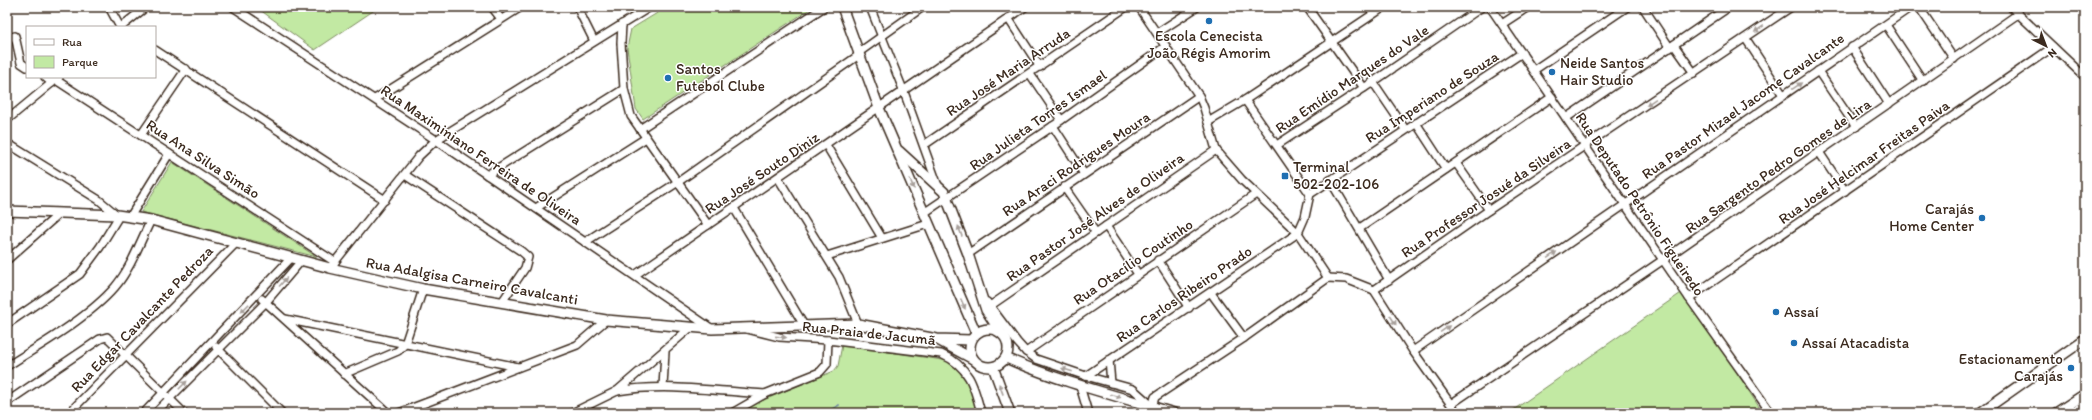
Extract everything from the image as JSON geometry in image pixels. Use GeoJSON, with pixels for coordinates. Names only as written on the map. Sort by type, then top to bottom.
{"type":"FeatureCollection","features":[{"type":"Feature","properties":{"kind":"highway"},"geometry":{"type":"LineString","coordinates":[[2074,413],[2085,405]]}},
{"type":"Feature","properties":{"kind":"main road"},"geometry":{"type":"LineString","coordinates":[[842,7],[879,108],[924,213],[973,337],[970,353],[973,359],[983,367],[993,367],[1006,358]]}},
{"type":"Feature","properties":{"kind":"main road"},"geometry":{"type":"LineString","coordinates":[[896,148],[938,186],[948,198],[986,310],[1007,342],[1006,358]]}},
{"type":"Feature","properties":{"kind":"main road","name":"Rua Adalgisa Carneiro Cavalcanti"},"geometry":{"type":"LineString","coordinates":[[7,211],[118,216],[151,220],[301,261],[332,265],[423,289],[606,320],[712,329],[858,324],[937,339],[973,337]]}},
{"type":"Feature","properties":{"kind":"main road"},"geometry":{"type":"LineString","coordinates":[[973,337],[988,328],[1001,333]]}},
{"type":"Feature","properties":{"kind":"main road","name":"Rua Adalgisa Carneiro Cavalcanti"},"geometry":{"type":"LineString","coordinates":[[937,339],[973,359]]}},
{"type":"Feature","properties":{"kind":"main road"},"geometry":{"type":"LineString","coordinates":[[1980,413],[2085,339]]}},
{"type":"Feature","properties":{"kind":"main road"},"geometry":{"type":"LineString","coordinates":[[1006,358],[1039,372],[1153,410],[1174,413]]}},
{"type":"Feature","properties":{"kind":"main road"},"geometry":{"type":"LineString","coordinates":[[993,367],[1008,412]]}},
{"type":"Feature","properties":{"kind":"main road"},"geometry":{"type":"LineString","coordinates":[[2056,413],[2085,394]]}},
{"type":"Feature","properties":{"kind":"street"},"geometry":{"type":"LineString","coordinates":[[109,7],[119,26]]}},
{"type":"Feature","properties":{"kind":"street"},"geometry":{"type":"LineString","coordinates":[[121,26],[146,7]]}},
{"type":"Feature","properties":{"kind":"street","name":"Rua Maximiniano Ferreira de Oliveira"},"geometry":{"type":"LineString","coordinates":[[233,7],[436,140],[712,329]]}},
{"type":"Feature","properties":{"kind":"street"},"geometry":{"type":"LineString","coordinates":[[492,7],[501,19]]}},
{"type":"Feature","properties":{"kind":"street"},"geometry":{"type":"LineString","coordinates":[[375,99],[521,7]]}},
{"type":"Feature","properties":{"kind":"street"},"geometry":{"type":"LineString","coordinates":[[577,7],[594,41]]}},
{"type":"Feature","properties":{"kind":"street"},"geometry":{"type":"LineString","coordinates":[[332,265],[420,156],[436,140],[650,7]]}},
{"type":"Feature","properties":{"kind":"street"},"geometry":{"type":"LineString","coordinates":[[640,129],[824,7]]}},
{"type":"Feature","properties":{"kind":"street"},"geometry":{"type":"LineString","coordinates":[[870,7],[904,92],[938,186]]}},
{"type":"Feature","properties":{"kind":"street"},"geometry":{"type":"LineString","coordinates":[[585,242],[678,182],[923,7]]}},
{"type":"Feature","properties":{"kind":"street","name":"Rua José Maria Arruda"},"geometry":{"type":"LineString","coordinates":[[924,145],[1126,7]]}},
{"type":"Feature","properties":{"kind":"street"},"geometry":{"type":"LineString","coordinates":[[1139,7],[1199,96],[1216,150],[1227,164],[1256,194],[1298,233],[1328,278]]}},
{"type":"Feature","properties":{"kind":"street"},"geometry":{"type":"LineString","coordinates":[[1157,33],[1197,7]]}},
{"type":"Feature","properties":{"kind":"street"},"geometry":{"type":"LineString","coordinates":[[1307,7],[1364,88]]}},
{"type":"Feature","properties":{"kind":"street"},"geometry":{"type":"LineString","coordinates":[[1208,122],[1245,100],[1384,7]]}},
{"type":"Feature","properties":{"kind":"street","name":"Rua Emídio Marques do Vale"},"geometry":{"type":"LineString","coordinates":[[1277,146],[1482,7]]}},
{"type":"Feature","properties":{"kind":"street","name":"Rua Deputado Petrônio Figueiredo"},"geometry":{"type":"LineString","coordinates":[[1490,7],[1689,298],[1771,413]]}},
{"type":"Feature","properties":{"kind":"street"},"geometry":{"type":"LineString","coordinates":[[1502,24],[1528,7]]}},
{"type":"Feature","properties":{"kind":"street"},"geometry":{"type":"LineString","coordinates":[[1534,70],[1627,7]]}},
{"type":"Feature","properties":{"kind":"street"},"geometry":{"type":"LineString","coordinates":[[1643,7],[1694,74]]}},
{"type":"Feature","properties":{"kind":"street"},"geometry":{"type":"LineString","coordinates":[[1566,118],[1729,7]]}},
{"type":"Feature","properties":{"kind":"street","name":"Rua Professor Josué da Silveira"},"geometry":{"type":"LineString","coordinates":[[1374,290],[1489,210],[1694,74],[1791,7]]}},
{"type":"Feature","properties":{"kind":"street","name":"Rua Pastor Mizael Jacome Cavalcante"},"geometry":{"type":"LineString","coordinates":[[1413,351],[1911,7]]}},
{"type":"Feature","properties":{"kind":"street"},"geometry":{"type":"LineString","coordinates":[[1919,7],[1954,59]]}},
{"type":"Feature","properties":{"kind":"street"},"geometry":{"type":"LineString","coordinates":[[2011,7],[2085,77]]}},
{"type":"Feature","properties":{"kind":"street","name":"Rua José Souto Diniz"},"geometry":{"type":"LineString","coordinates":[[635,275],[904,92],[1020,8]]}},
{"type":"Feature","properties":{"kind":"street","name":"Rua Sargento Pedro Gomes de Lira"},"geometry":{"type":"LineString","coordinates":[[1451,404],[1663,260],[2018,14]]}},
{"type":"Feature","properties":{"kind":"street"},"geometry":{"type":"LineString","coordinates":[[1008,18],[1040,67]]}},
{"type":"Feature","properties":{"kind":"street"},"geometry":{"type":"LineString","coordinates":[[622,24],[621,43],[624,89],[631,116],[708,226]]}},
{"type":"Feature","properties":{"kind":"street"},"geometry":{"type":"LineString","coordinates":[[1886,25],[1923,81]]}},
{"type":"Feature","properties":{"kind":"street"},"geometry":{"type":"LineString","coordinates":[[7,38],[15,36],[21,62],[26,66]]}},
{"type":"Feature","properties":{"kind":"street"},"geometry":{"type":"LineString","coordinates":[[1746,39],[1784,95]]}},
{"type":"Feature","properties":{"kind":"street","name":"Rua Julieta Torres Ismael"},"geometry":{"type":"LineString","coordinates":[[924,213],[1053,126],[1166,46]]}},
{"type":"Feature","properties":{"kind":"street"},"geometry":{"type":"LineString","coordinates":[[1852,47],[1889,104]]}},
{"type":"Feature","properties":{"kind":"street","name":"Rua José Helcimar Freitas Paiva"},"geometry":{"type":"LineString","coordinates":[[1689,298],[2053,47]]}},
{"type":"Feature","properties":{"kind":"street"},"geometry":{"type":"LineString","coordinates":[[156,51],[385,200]]}},
{"type":"Feature","properties":{"kind":"street","name":"Rua Imperiano de Souza"},"geometry":{"type":"LineString","coordinates":[[1310,194],[1522,53]]}},
{"type":"Feature","properties":{"kind":"street"},"geometry":{"type":"LineString","coordinates":[[141,135],[186,69]]}},
{"type":"Feature","properties":{"kind":"street"},"geometry":{"type":"LineString","coordinates":[[1818,71],[1856,127]]}},
{"type":"Feature","properties":{"kind":"street"},"geometry":{"type":"LineString","coordinates":[[1030,74],[1061,120]]}},
{"type":"Feature","properties":{"kind":"street"},"geometry":{"type":"LineString","coordinates":[[7,120],[56,80]]}},
{"type":"Feature","properties":{"kind":"street","name":"Rua Ana Silva Simão"},"geometry":{"type":"LineString","coordinates":[[56,80],[141,135],[332,265]]}},
{"type":"Feature","properties":{"kind":"street"},"geometry":{"type":"LineString","coordinates":[[1373,82],[1406,129]]}},
{"type":"Feature","properties":{"kind":"street"},"geometry":{"type":"LineString","coordinates":[[487,175],[624,89]]}},
{"type":"Feature","properties":{"kind":"street","name":"Rua Araci Rodrigues Moura"},"geometry":{"type":"LineString","coordinates":[[968,254],[1199,96]]}},
{"type":"Feature","properties":{"kind":"street"},"geometry":{"type":"LineString","coordinates":[[1360,228],[1552,97]]}},
{"type":"Feature","properties":{"kind":"street"},"geometry":{"type":"LineString","coordinates":[[1245,100],[1310,194],[1305,217],[1298,233]]}},
{"type":"Feature","properties":{"kind":"street"},"geometry":{"type":"LineString","coordinates":[[1416,123],[1446,170]]}},
{"type":"Feature","properties":{"kind":"street"},"geometry":{"type":"LineString","coordinates":[[1053,126],[1084,174]]}},
{"type":"Feature","properties":{"kind":"street"},"geometry":{"type":"LineString","coordinates":[[536,208],[646,138]]}},
{"type":"Feature","properties":{"kind":"street"},"geometry":{"type":"LineString","coordinates":[[7,143],[99,200],[118,216],[100,247],[80,274],[7,324]]}},
{"type":"Feature","properties":{"kind":"street"},"geometry":{"type":"LineString","coordinates":[[826,145],[882,238]]}},
{"type":"Feature","properties":{"kind":"street","name":"Rua Pastor José Alves de Oliveira"},"geometry":{"type":"LineString","coordinates":[[990,306],[1216,150]]}},
{"type":"Feature","properties":{"kind":"street"},"geometry":{"type":"LineString","coordinates":[[1819,152],[1845,190]]}},
{"type":"Feature","properties":{"kind":"street"},"geometry":{"type":"LineString","coordinates":[[130,217],[169,154]]}},
{"type":"Feature","properties":{"kind":"street"},"geometry":{"type":"LineString","coordinates":[[1456,163],[1489,210]]}},
{"type":"Feature","properties":{"kind":"street"},"geometry":{"type":"LineString","coordinates":[[405,175],[521,250],[528,257],[525,268],[502,302]]}},
{"type":"Feature","properties":{"kind":"street"},"geometry":{"type":"LineString","coordinates":[[778,178],[839,277],[858,324]]}},
{"type":"Feature","properties":{"kind":"street"},"geometry":{"type":"LineString","coordinates":[[1330,180],[1390,280]]}},
{"type":"Feature","properties":{"kind":"street"},"geometry":{"type":"LineString","coordinates":[[1064,187],[1096,233]]}},
{"type":"Feature","properties":{"kind":"street","name":"Rua Otacílio Coutinho"},"geometry":{"type":"LineString","coordinates":[[1026,352],[1256,194]]}},
{"type":"Feature","properties":{"kind":"street"},"geometry":{"type":"LineString","coordinates":[[734,208],[805,326]]}},
{"type":"Feature","properties":{"kind":"street"},"geometry":{"type":"LineString","coordinates":[[7,260],[60,213]]}},
{"type":"Feature","properties":{"kind":"street"},"geometry":{"type":"LineString","coordinates":[[7,366],[86,314],[104,298],[115,286],[127,268],[151,220]]}},
{"type":"Feature","properties":{"kind":"street"},"geometry":{"type":"LineString","coordinates":[[827,256],[928,224]]}},
{"type":"Feature","properties":{"kind":"street"},"geometry":{"type":"LineString","coordinates":[[1106,226],[1138,274]]}},
{"type":"Feature","properties":{"kind":"street","name":"Rua Carlos Ribeiro Prado"},"geometry":{"type":"LineString","coordinates":[[1086,376],[1189,308],[1298,233]]}},
{"type":"Feature","properties":{"kind":"street","name":"Rua Edgar Cavalcante Pedroza"},"geometry":{"type":"LineString","coordinates":[[69,413],[235,244]]}},
{"type":"Feature","properties":{"kind":"street"},"geometry":{"type":"LineString","coordinates":[[144,413],[291,258]]}},
{"type":"Feature","properties":{"kind":"street"},"geometry":{"type":"LineString","coordinates":[[1158,260],[1189,308]]}},
{"type":"Feature","properties":{"kind":"street"},"geometry":{"type":"LineString","coordinates":[[155,413],[266,302],[301,261]]}},
{"type":"Feature","properties":{"kind":"street"},"geometry":{"type":"LineString","coordinates":[[1153,410],[1155,397],[1244,338],[1328,278],[1346,279],[1374,290],[1413,351],[1457,413]]}},
{"type":"Feature","properties":{"kind":"street"},"geometry":{"type":"LineString","coordinates":[[344,374],[398,351],[405,344],[423,289]]}},
{"type":"Feature","properties":{"kind":"street"},"geometry":{"type":"LineString","coordinates":[[1211,293],[1244,338]]}},
{"type":"Feature","properties":{"kind":"street"},"geometry":{"type":"LineString","coordinates":[[258,294],[388,413]]}},
{"type":"Feature","properties":{"kind":"street"},"geometry":{"type":"LineString","coordinates":[[980,295],[1026,352],[1049,364],[1133,389],[1153,410]]}},
{"type":"Feature","properties":{"kind":"street"},"geometry":{"type":"LineString","coordinates":[[284,319],[518,367]]}},
{"type":"Feature","properties":{"kind":"street"},"geometry":{"type":"LineString","coordinates":[[399,413],[577,344],[606,320]]}},
{"type":"Feature","properties":{"kind":"street"},"geometry":{"type":"LineString","coordinates":[[577,412],[617,391],[690,328]]}},
{"type":"Feature","properties":{"kind":"street","name":"Rua Praia de Jacumã"},"geometry":{"type":"LineString","coordinates":[[744,328],[769,336],[828,340],[925,351],[950,358],[965,370],[970,378],[981,413]]}},
{"type":"Feature","properties":{"kind":"street"},"geometry":{"type":"LineString","coordinates":[[7,402],[104,337],[111,340],[184,413]]}},
{"type":"Feature","properties":{"kind":"street"},"geometry":{"type":"LineString","coordinates":[[732,413],[765,394],[820,372],[827,364],[828,340]]}},
{"type":"Feature","properties":{"kind":"street"},"geometry":{"type":"LineString","coordinates":[[212,343],[282,413]]}},
{"type":"Feature","properties":{"kind":"street"},"geometry":{"type":"LineString","coordinates":[[663,387],[664,352]]}},
{"type":"Feature","properties":{"kind":"street"},"geometry":{"type":"LineString","coordinates":[[1109,360],[1111,383]]}},
{"type":"Feature","properties":{"kind":"street"},"geometry":{"type":"LineString","coordinates":[[1080,386],[1088,413]]}},
{"type":"Feature","properties":{"kind":"street"},"geometry":{"type":"LineString","coordinates":[[617,391],[635,388],[663,387],[765,394]]}},
{"type":"Feature","properties":{"kind":"green space"},"geometry":{"type":"Polygon","coordinates":[[[256,7],[379,7],[315,50],[256,7]]]}},
{"type":"Feature","properties":{"kind":"green space","name":"Santos Futebol Clube"},"geometry":{"type":"Polygon","coordinates":[[[667,7],[813,7],[643,119],[636,109],[627,48],[631,29],[667,7]]]}},
{"type":"Feature","properties":{"kind":"green space"},"geometry":{"type":"Polygon","coordinates":[[[172,162],[317,257],[141,212],[172,162]]]}},
{"type":"Feature","properties":{"kind":"green space"},"geometry":{"type":"Polygon","coordinates":[[[1684,291],[1763,413],[1509,413],[1684,291]]]}},
{"type":"Feature","properties":{"kind":"green space"},"geometry":{"type":"Polygon","coordinates":[[[842,345],[963,363],[972,376],[983,413],[739,413],[749,406],[834,371],[838,366],[842,345]]]}},
{"type":"Feature","properties":{"kind":"waterway"},"geometry":{"type":"LineString","coordinates":[[826,413],[839,405]]}},
{"type":"Feature","properties":{"kind":"place","name":"Escola Cenecista João Régis Amorim"},"geometry":{"type":"Point","coordinates":[1209,21]}},
{"type":"Feature","properties":{"kind":"place","name":"Neide Santos Hair Studio"},"geometry":{"type":"Point","coordinates":[1552,72]}},
{"type":"Feature","properties":{"kind":"place","name":"Santos Futebol Clube"},"geometry":{"type":"Point","coordinates":[668,78]}},
{"type":"Feature","properties":{"kind":"place","name":"Terminal 502-202-106"},"geometry":{"type":"Point","coordinates":[1285,176]}},
{"type":"Feature","properties":{"kind":"place","name":"Carajás Home Center"},"geometry":{"type":"Point","coordinates":[1982,218]}},
{"type":"Feature","properties":{"kind":"place","name":"Assaí"},"geometry":{"type":"Point","coordinates":[1776,312]}},
{"type":"Feature","properties":{"kind":"place","name":"Assaí Atacadista"},"geometry":{"type":"Point","coordinates":[1794,343]}},
{"type":"Feature","properties":{"kind":"place","name":"Estacionamento Carajás"},"geometry":{"type":"Point","coordinates":[2071,368]}}]}
